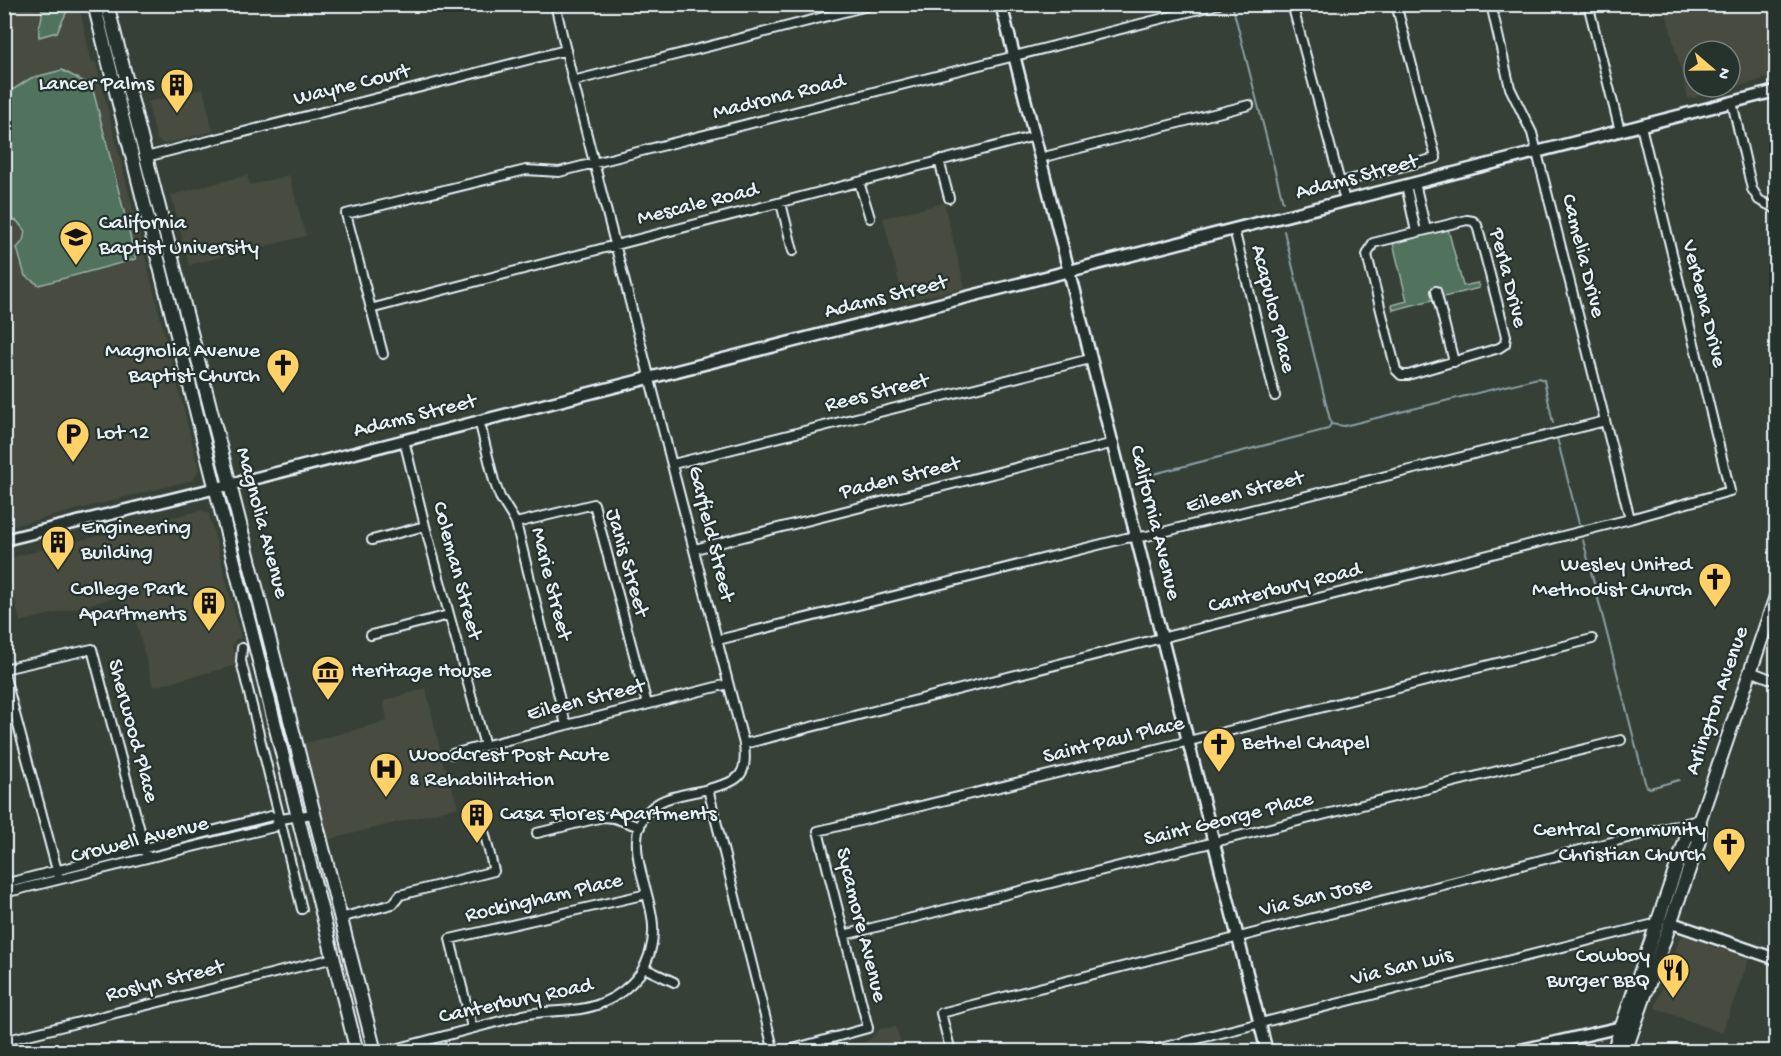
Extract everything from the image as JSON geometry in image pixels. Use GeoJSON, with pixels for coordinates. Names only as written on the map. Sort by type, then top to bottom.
{"type":"FeatureCollection","features":[{"type":"Feature","properties":{"kind":"main road","name":"Magnolia Avenue"},"geometry":{"type":"LineString","coordinates":[[94,4],[357,1052]]}},
{"type":"Feature","properties":{"kind":"main road","name":"Magnolia Avenue"},"geometry":{"type":"LineString","coordinates":[[107,4],[375,1052]]}},
{"type":"Feature","properties":{"kind":"main road","name":"California Avenue"},"geometry":{"type":"LineString","coordinates":[[1001,4],[1267,1052]]}},
{"type":"Feature","properties":{"kind":"main road","name":"Adams Street"},"geometry":{"type":"LineString","coordinates":[[4,540],[229,485],[1776,91]]}},
{"type":"Feature","properties":{"kind":"main road"},"geometry":{"type":"LineString","coordinates":[[133,161],[146,157]]}},
{"type":"Feature","properties":{"kind":"main road","name":"Arlington Avenue"},"geometry":{"type":"LineString","coordinates":[[1617,1051],[1622,1027],[1662,923],[1698,841],[1700,819],[1776,596]]}},
{"type":"Feature","properties":{"kind":"main road"},"geometry":{"type":"LineString","coordinates":[[1662,923],[1776,959]]}},
{"type":"Feature","properties":{"kind":"main road","name":"Arlington Avenue"},"geometry":{"type":"LineString","coordinates":[[1617,1051],[1634,1024],[1662,923]]}},
{"type":"Feature","properties":{"kind":"main road"},"geometry":{"type":"LineString","coordinates":[[1512,1052],[1634,1024]]}},
{"type":"Feature","properties":{"kind":"main road"},"geometry":{"type":"LineString","coordinates":[[1603,1031],[1612,1035],[1617,1051]]}},
{"type":"Feature","properties":{"kind":"street","name":"Garfield Street"},"geometry":{"type":"LineString","coordinates":[[555,4],[744,744],[747,762],[741,776],[733,783],[708,789]]}},
{"type":"Feature","properties":{"kind":"street"},"geometry":{"type":"LineString","coordinates":[[573,81],[875,4]]}},
{"type":"Feature","properties":{"kind":"street","name":"Madrona Road"},"geometry":{"type":"LineString","coordinates":[[370,309],[346,214],[526,170],[559,172],[1218,4]]}},
{"type":"Feature","properties":{"kind":"street"},"geometry":{"type":"LineString","coordinates":[[1292,4],[1345,201]]}},
{"type":"Feature","properties":{"kind":"street"},"geometry":{"type":"LineString","coordinates":[[1341,182],[1436,158],[1396,4]]}},
{"type":"Feature","properties":{"kind":"street","name":"Camelia Drive"},"geometry":{"type":"LineString","coordinates":[[1491,4],[1510,88],[1525,115],[1536,151],[1630,519]]}},
{"type":"Feature","properties":{"kind":"street"},"geometry":{"type":"LineString","coordinates":[[1588,4],[1620,131]]}},
{"type":"Feature","properties":{"kind":"street","name":"Wayne Court"},"geometry":{"type":"LineString","coordinates":[[146,157],[566,50]]}},
{"type":"Feature","properties":{"kind":"street"},"geometry":{"type":"LineString","coordinates":[[1732,102],[1752,189],[1759,200],[1776,209]]}},
{"type":"Feature","properties":{"kind":"street"},"geometry":{"type":"LineString","coordinates":[[1040,158],[1249,105]]}},
{"type":"Feature","properties":{"kind":"street","name":"Verbena Drive"},"geometry":{"type":"LineString","coordinates":[[1641,126],[1730,491]]}},
{"type":"Feature","properties":{"kind":"street","name":"Mescale Road"},"geometry":{"type":"LineString","coordinates":[[370,309],[1035,136]]}},
{"type":"Feature","properties":{"kind":"street"},"geometry":{"type":"LineString","coordinates":[[939,160],[949,198]]}},
{"type":"Feature","properties":{"kind":"street"},"geometry":{"type":"LineString","coordinates":[[859,182],[870,219]]}},
{"type":"Feature","properties":{"kind":"street"},"geometry":{"type":"LineString","coordinates":[[1411,184],[1425,230],[1373,243],[1367,255],[1396,370],[1401,375],[1454,362],[1436,291]]}},
{"type":"Feature","properties":{"kind":"street"},"geometry":{"type":"LineString","coordinates":[[1411,184],[1416,232]]}},
{"type":"Feature","properties":{"kind":"street"},"geometry":{"type":"LineString","coordinates":[[780,203],[793,251]]}},
{"type":"Feature","properties":{"kind":"street","name":"Perla Drive"},"geometry":{"type":"LineString","coordinates":[[1425,230],[1467,220],[1477,225],[1506,336],[1505,344],[1499,348],[1454,362]]}},
{"type":"Feature","properties":{"kind":"street","name":"Acapulco Place"},"geometry":{"type":"LineString","coordinates":[[1234,229],[1275,396]]}},
{"type":"Feature","properties":{"kind":"street"},"geometry":{"type":"LineString","coordinates":[[370,309],[383,354]]}},
{"type":"Feature","properties":{"kind":"street","name":"Rees Street"},"geometry":{"type":"LineString","coordinates":[[673,464],[1090,359]]}},
{"type":"Feature","properties":{"kind":"street","name":"Marie Street"},"geometry":{"type":"LineString","coordinates":[[479,420],[497,489],[516,523],[566,725]]}},
{"type":"Feature","properties":{"kind":"street","name":"Eileen Street"},"geometry":{"type":"LineString","coordinates":[[718,640],[1605,421]]}},
{"type":"Feature","properties":{"kind":"street","name":"Coleman Street"},"geometry":{"type":"LineString","coordinates":[[404,440],[485,746]]}},
{"type":"Feature","properties":{"kind":"street","name":"Paden Street"},"geometry":{"type":"LineString","coordinates":[[695,549],[1114,443]]}},
{"type":"Feature","properties":{"kind":"street","name":"Canterbury Road"},"geometry":{"type":"LineString","coordinates":[[744,744],[1163,639],[1630,519],[1730,491]]}},
{"type":"Feature","properties":{"kind":"street","name":"Janis Street"},"geometry":{"type":"LineString","coordinates":[[516,523],[594,504],[647,704]]}},
{"type":"Feature","properties":{"kind":"street"},"geometry":{"type":"LineString","coordinates":[[372,540],[425,526]]}},
{"type":"Feature","properties":{"kind":"street"},"geometry":{"type":"LineString","coordinates":[[371,635],[449,615]]}},
{"type":"Feature","properties":{"kind":"street","name":"Saint Paul Place"},"geometry":{"type":"LineString","coordinates":[[818,831],[1189,741],[1592,639]]}},
{"type":"Feature","properties":{"kind":"street"},"geometry":{"type":"LineString","coordinates":[[242,648],[241,660],[302,909]]}},
{"type":"Feature","properties":{"kind":"street","name":"Sherwood Place"},"geometry":{"type":"LineString","coordinates":[[4,671],[92,649],[147,857]]}},
{"type":"Feature","properties":{"kind":"street"},"geometry":{"type":"LineString","coordinates":[[4,671],[58,875]]}},
{"type":"Feature","properties":{"kind":"street"},"geometry":{"type":"LineString","coordinates":[[1750,671],[1776,681]]}},
{"type":"Feature","properties":{"kind":"street","name":"Eileen Street"},"geometry":{"type":"LineString","coordinates":[[452,754],[728,684]]}},
{"type":"Feature","properties":{"kind":"street","name":"Saint George Place"},"geometry":{"type":"LineString","coordinates":[[844,935],[1621,740]]}},
{"type":"Feature","properties":{"kind":"street"},"geometry":{"type":"LineString","coordinates":[[537,833],[603,817],[614,818],[640,827],[651,809],[661,801],[708,789],[774,1052]]}},
{"type":"Feature","properties":{"kind":"street"},"geometry":{"type":"LineString","coordinates":[[340,918],[393,904],[400,895],[494,871],[478,807]]}},
{"type":"Feature","properties":{"kind":"street","name":"Crowell Avenue"},"geometry":{"type":"LineString","coordinates":[[4,893],[144,849],[271,816],[281,819],[313,814]]}},
{"type":"Feature","properties":{"kind":"street","name":"Crowell Avenue"},"geometry":{"type":"LineString","coordinates":[[4,884],[147,857],[274,827],[281,819]]}},
{"type":"Feature","properties":{"kind":"street","name":"Via San Jose"},"geometry":{"type":"LineString","coordinates":[[951,1052],[941,1013],[1700,819]]}},
{"type":"Feature","properties":{"kind":"street","name":"Canterbury Road"},"geometry":{"type":"LineString","coordinates":[[384,1052],[472,1027],[537,1012],[575,1010],[602,1004],[624,991],[644,968],[653,936],[654,925],[637,855],[636,840],[640,827]]}},
{"type":"Feature","properties":{"kind":"street","name":"Sycamore Avenue"},"geometry":{"type":"LineString","coordinates":[[782,1052],[868,1028],[818,831]]}},
{"type":"Feature","properties":{"kind":"street","name":"Rockingham Place"},"geometry":{"type":"LineString","coordinates":[[472,1027],[450,939],[647,894]]}},
{"type":"Feature","properties":{"kind":"street","name":"Via San Luis"},"geometry":{"type":"LineString","coordinates":[[1145,1052],[1662,923]]}},
{"type":"Feature","properties":{"kind":"street","name":"Roslyn Street"},"geometry":{"type":"LineString","coordinates":[[4,1041],[334,958]]}},
{"type":"Feature","properties":{"kind":"street"},"geometry":{"type":"LineString","coordinates":[[644,968],[674,982]]}},
{"type":"Feature","properties":{"kind":"shaded area","name":"California Baptist University"},"geometry":{"type":"Polygon","coordinates":[[[5,5],[79,5],[91,60],[96,63],[199,470],[193,480],[5,528],[5,5]]]}},
{"type":"Feature","properties":{"kind":"shaded area"},"geometry":{"type":"Polygon","coordinates":[[[1664,5],[1776,5],[1776,76],[1742,85],[1742,39],[1682,39],[1682,76],[1664,5]]]}},
{"type":"Feature","properties":{"kind":"shaded area","name":"California Baptist University"},"geometry":{"type":"Polygon","coordinates":[[[203,89],[213,131],[165,144],[157,140],[147,102],[203,89]]]}},
{"type":"Feature","properties":{"kind":"shaded area","name":"California Baptist University"},"geometry":{"type":"Polygon","coordinates":[[[247,175],[250,185],[289,175],[306,236],[189,265],[171,195],[247,175]]]}},
{"type":"Feature","properties":{"kind":"shaded area"},"geometry":{"type":"Polygon","coordinates":[[[944,203],[965,288],[904,301],[883,218],[944,203]]]}},
{"type":"Feature","properties":{"kind":"shaded area"},"geometry":{"type":"Polygon","coordinates":[[[202,510],[209,514],[241,638],[236,639],[232,646],[237,665],[153,687],[134,613],[120,602],[118,597],[20,622],[5,559],[202,510]]]}},
{"type":"Feature","properties":{"kind":"shaded area"},"geometry":{"type":"Polygon","coordinates":[[[426,688],[444,767],[446,767],[458,807],[327,840],[302,744],[387,721],[383,701],[426,688]]]}},
{"type":"Feature","properties":{"kind":"shaded area"},"geometry":{"type":"Polygon","coordinates":[[[1685,936],[1749,959],[1722,1033],[1655,1008],[1680,937],[1685,936]]]}},
{"type":"Feature","properties":{"kind":"shaded area"},"geometry":{"type":"Polygon","coordinates":[[[896,1026],[903,1051],[829,1051],[858,1045],[868,1041],[880,1029],[896,1026]]]}},
{"type":"Feature","properties":{"kind":"green space"},"geometry":{"type":"Polygon","coordinates":[[[41,5],[70,5],[57,32],[39,37],[42,14],[41,5]]]}},
{"type":"Feature","properties":{"kind":"green space"},"geometry":{"type":"Polygon","coordinates":[[[62,70],[92,86],[136,259],[39,285],[25,276],[17,248],[23,241],[25,231],[17,221],[11,219],[5,194],[8,188],[4,180],[5,89],[14,89],[31,78],[62,70]]]}},
{"type":"Feature","properties":{"kind":"green space"},"geometry":{"type":"Polygon","coordinates":[[[1448,229],[1463,286],[1478,283],[1479,288],[1393,310],[1392,305],[1407,301],[1393,243],[1448,229]]]}},
{"type":"Feature","properties":{"kind":"waterway"},"geometry":{"type":"LineString","coordinates":[[1232,4],[1283,202]]}},
{"type":"Feature","properties":{"kind":"waterway"},"geometry":{"type":"LineString","coordinates":[[1138,478],[1328,429],[1331,424],[1284,231]]}},
{"type":"Feature","properties":{"kind":"waterway"},"geometry":{"type":"LineString","coordinates":[[1331,424],[1344,426],[1538,378],[1544,380],[1553,423]]}},
{"type":"Feature","properties":{"kind":"waterway"},"geometry":{"type":"LineString","coordinates":[[1557,438],[1579,524]]}},
{"type":"Feature","properties":{"kind":"waterway"},"geometry":{"type":"LineString","coordinates":[[1583,540],[1646,786],[1650,788],[1679,780]]}},
{"type":"Feature","properties":{"kind":"place","name":"Lancer Palms"},"geometry":{"type":"Point","coordinates":[177,114]}},
{"type":"Feature","properties":{"kind":"place","name":"California Baptist University"},"geometry":{"type":"Point","coordinates":[76,266]}},
{"type":"Feature","properties":{"kind":"place","name":"Magnolia Avenue Baptist Church"},"geometry":{"type":"Point","coordinates":[283,394]}},
{"type":"Feature","properties":{"kind":"place","name":"Lot 12"},"geometry":{"type":"Point","coordinates":[73,463]}},
{"type":"Feature","properties":{"kind":"place","name":"Engineering Building"},"geometry":{"type":"Point","coordinates":[58,571]}},
{"type":"Feature","properties":{"kind":"place","name":"Wesley United Methodist Church"},"geometry":{"type":"Point","coordinates":[1715,608]}},
{"type":"Feature","properties":{"kind":"place","name":"College Park Apartments"},"geometry":{"type":"Point","coordinates":[209,632]}},
{"type":"Feature","properties":{"kind":"place","name":"Heritage House"},"geometry":{"type":"Point","coordinates":[328,701]}},
{"type":"Feature","properties":{"kind":"place","name":"Bethel Chapel"},"geometry":{"type":"Point","coordinates":[1219,773]}},
{"type":"Feature","properties":{"kind":"place","name":"Woodcrest Post Acute & Rehabilitation"},"geometry":{"type":"Point","coordinates":[386,798]}},
{"type":"Feature","properties":{"kind":"place","name":"Casa Flores Apartments"},"geometry":{"type":"Point","coordinates":[477,844]}},
{"type":"Feature","properties":{"kind":"place","name":"Central Community Christian Church"},"geometry":{"type":"Point","coordinates":[1729,873]}},
{"type":"Feature","properties":{"kind":"place","name":"Cowboy Burger BBQ"},"geometry":{"type":"Point","coordinates":[1673,999]}}]}
